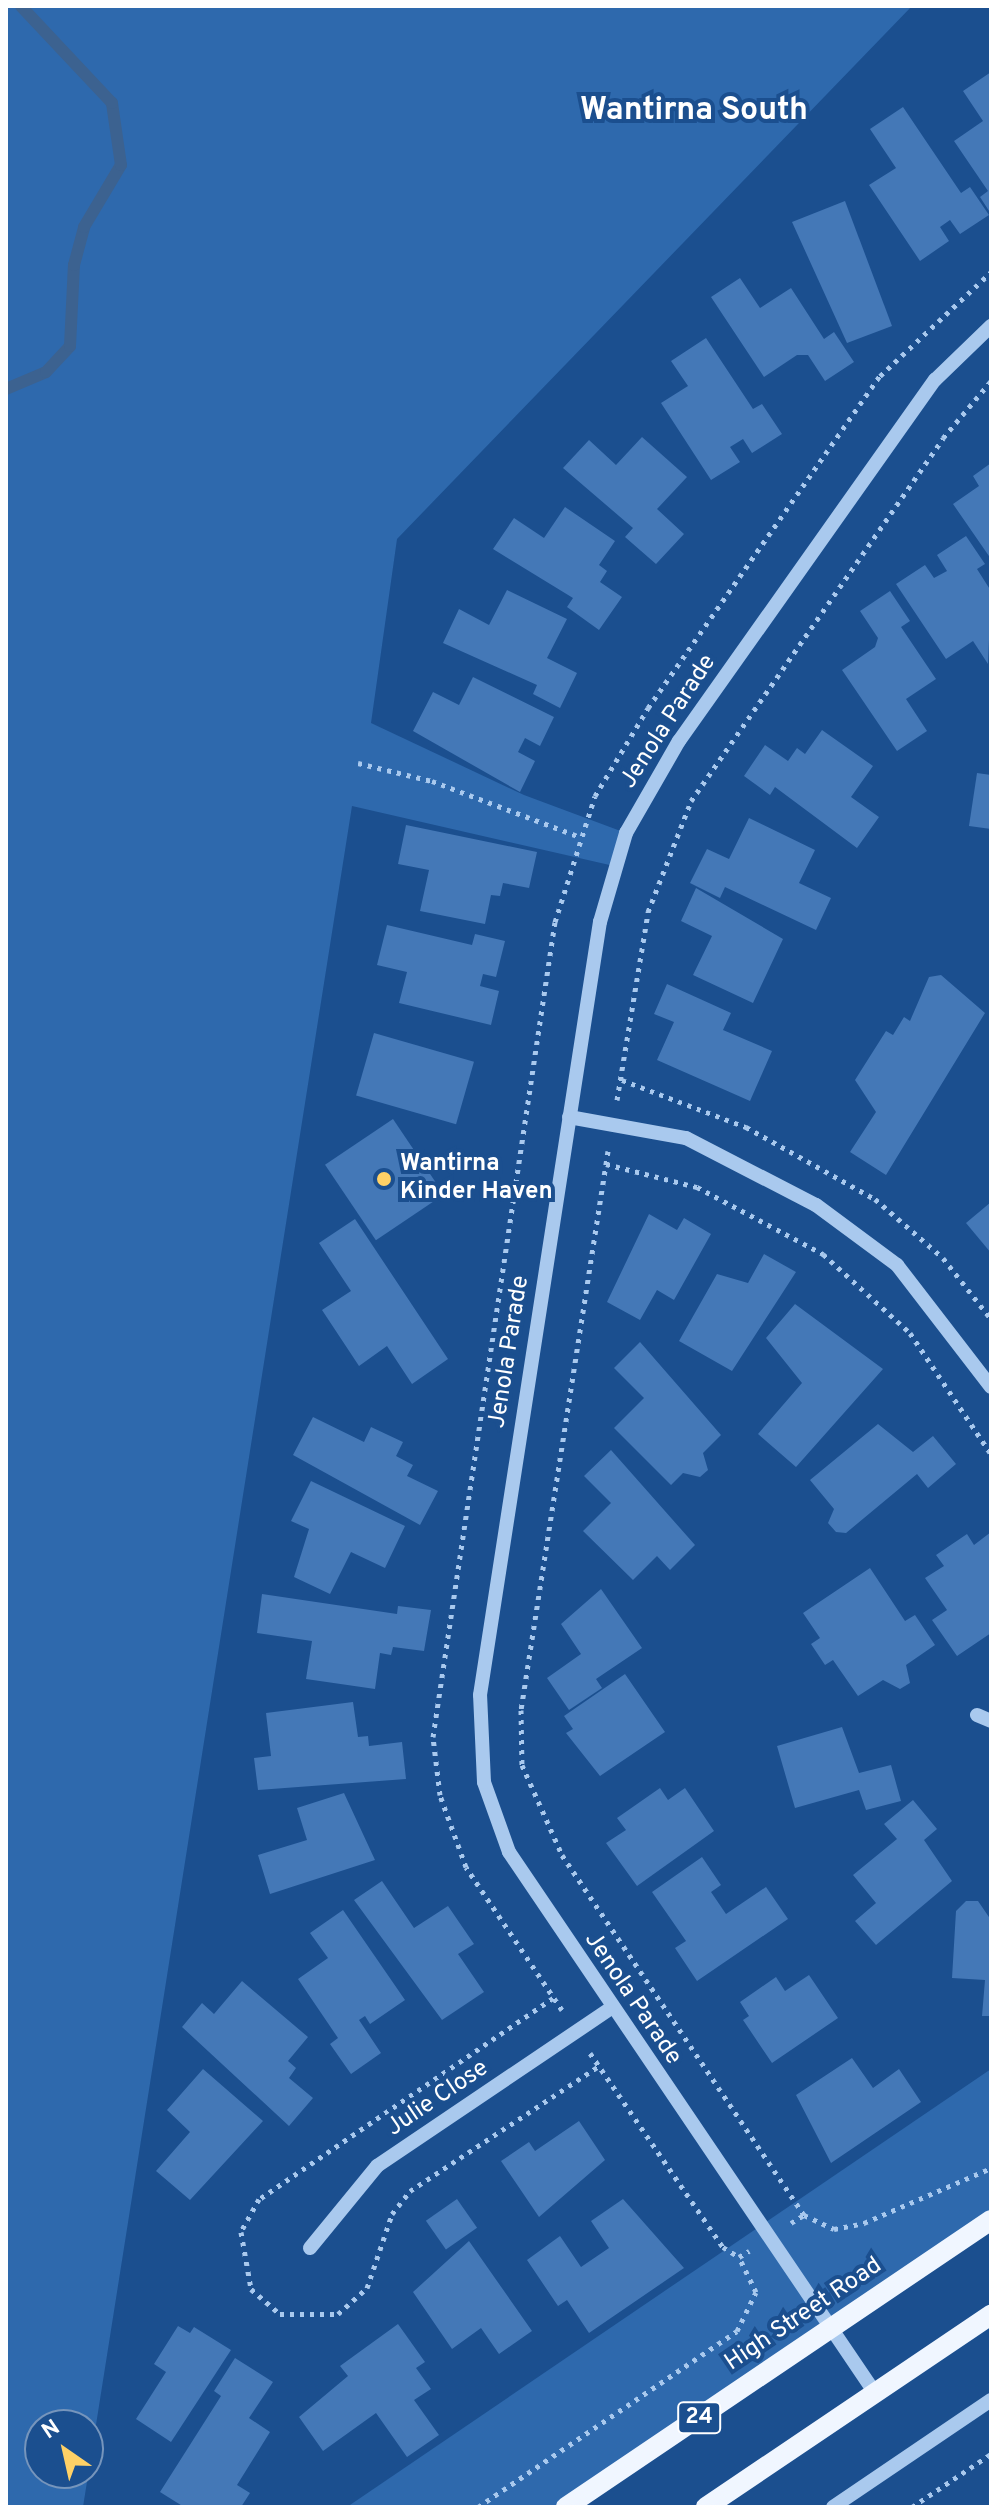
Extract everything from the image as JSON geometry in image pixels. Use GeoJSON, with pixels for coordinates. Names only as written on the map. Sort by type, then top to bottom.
{"type":"FeatureCollection","features":[{"type":"Feature","properties":{"kind":"main road","name":"High Street Road"},"geometry":{"type":"LineString","coordinates":[[566,2507],[991,2220]]}},
{"type":"Feature","properties":{"kind":"main road"},"geometry":{"type":"LineString","coordinates":[[706,2507],[991,2315]]}},
{"type":"Feature","properties":{"kind":"street","name":"Jenola Parade"},"geometry":{"type":"LineString","coordinates":[[875,2393],[611,2008],[509,1852],[479,1756],[484,1665],[607,888],[649,787],[935,380],[991,326]]}},
{"type":"Feature","properties":{"kind":"street"},"geometry":{"type":"LineString","coordinates":[[569,1117],[686,1138],[816,1205],[897,1265],[991,1387]]}},
{"type":"Feature","properties":{"kind":"street","name":"Julie Close"},"geometry":{"type":"LineString","coordinates":[[310,2248],[377,2166],[611,2008]]}},
{"type":"Feature","properties":{"kind":"street"},"geometry":{"type":"LineString","coordinates":[[833,2507],[991,2400]]}},
{"type":"Feature","properties":{"kind":"path"},"geometry":{"type":"LineString","coordinates":[[617,1100],[648,912],[691,801],[943,438],[991,381]]}},
{"type":"Feature","properties":{"kind":"path"},"geometry":{"type":"LineString","coordinates":[[358,763],[432,781],[580,837]]}},
{"type":"Feature","properties":{"kind":"path"},"geometry":{"type":"LineString","coordinates":[[608,1150],[521,1710],[522,1765],[562,1855],[804,2215],[822,2227],[850,2227],[991,2168]]}},
{"type":"Feature","properties":{"kind":"path"},"geometry":{"type":"LineString","coordinates":[[606,1164],[697,1187],[823,1254],[910,1333],[991,1454]]}},
{"type":"Feature","properties":{"kind":"path"},"geometry":{"type":"LineString","coordinates":[[478,2507],[737,2331],[756,2292],[739,2257],[723,2247],[588,2051]]}},
{"type":"Feature","properties":{"kind":"path"},"geometry":{"type":"LineString","coordinates":[[789,2225],[804,2215]]}},
{"type":"Feature","properties":{"kind":"path"},"geometry":{"type":"LineString","coordinates":[[739,2257],[750,2250]]}},
{"type":"Feature","properties":{"kind":"path"},"geometry":{"type":"LineString","coordinates":[[912,2507],[991,2454]]}},
{"type":"Feature","properties":{"kind":"shaded area"},"geometry":{"type":"Polygon","coordinates":[[[6,6],[912,6],[397,539],[371,723],[524,795],[626,833],[614,866],[352,806],[98,2409],[24,2409],[24,2489],[86,2489],[83,2507],[6,2507],[6,6]]]}},
{"type":"Feature","properties":{"kind":"shaded area"},"geometry":{"type":"Polygon","coordinates":[[[991,2069],[991,2220],[566,2507],[347,2507],[991,2069]]]}},
{"type":"Feature","properties":{"kind":"building"},"geometry":{"type":"Polygon","coordinates":[[[991,72],[991,214],[980,197],[988,191],[954,141],[983,121],[963,91],[991,72]]]}},
{"type":"Feature","properties":{"kind":"building"},"geometry":{"type":"Polygon","coordinates":[[[903,107],[961,193],[970,187],[989,215],[960,234],[950,220],[940,227],[949,241],[920,261],[869,185],[896,168],[870,129],[903,107]]]}},
{"type":"Feature","properties":{"kind":"building"},"geometry":{"type":"Polygon","coordinates":[[[845,201],[892,326],[847,343],[792,222],[845,201]]]}},
{"type":"Feature","properties":{"kind":"building"},"geometry":{"type":"Polygon","coordinates":[[[740,278],[760,308],[791,288],[824,339],[834,332],[854,362],[825,381],[808,355],[797,355],[764,377],[711,297],[740,278]]]}},
{"type":"Feature","properties":{"kind":"building"},"geometry":{"type":"Polygon","coordinates":[[[706,338],[753,409],[762,404],[782,434],[752,453],[743,439],[730,447],[740,462],[711,480],[661,403],[688,386],[671,361],[706,338]]]}},
{"type":"Feature","properties":{"kind":"building"},"geometry":{"type":"Polygon","coordinates":[[[642,437],[687,477],[657,509],[684,534],[656,564],[625,537],[633,528],[563,468],[589,440],[616,465],[642,437]]]}},
{"type":"Feature","properties":{"kind":"building"},"geometry":{"type":"Polygon","coordinates":[[[991,463],[991,559],[953,504],[979,486],[973,476],[991,463]]]}},
{"type":"Feature","properties":{"kind":"building"},"geometry":{"type":"Polygon","coordinates":[[[565,507],[615,541],[599,565],[607,571],[600,582],[622,597],[599,630],[567,607],[573,598],[493,549],[514,518],[544,538],[565,507]]]}},
{"type":"Feature","properties":{"kind":"building"},"geometry":{"type":"Polygon","coordinates":[[[966,536],[985,564],[977,569],[991,591],[988,664],[973,641],[946,659],[896,584],[925,565],[934,578],[947,571],[937,555],[966,536]]]}},
{"type":"Feature","properties":{"kind":"building"},"geometry":{"type":"Polygon","coordinates":[[[507,590],[567,619],[547,658],[577,673],[560,708],[533,694],[537,685],[443,643],[459,609],[489,625],[507,590]]]}},
{"type":"Feature","properties":{"kind":"building"},"geometry":{"type":"Polygon","coordinates":[[[890,591],[910,621],[901,627],[936,679],[906,699],[927,731],[897,751],[842,670],[875,647],[878,638],[860,611],[890,591]]]}},
{"type":"Feature","properties":{"kind":"building"},"geometry":{"type":"Polygon","coordinates":[[[473,677],[554,717],[540,746],[525,738],[518,752],[535,761],[520,792],[413,731],[433,692],[459,705],[473,677]]]}},
{"type":"Feature","properties":{"kind":"building"},"geometry":{"type":"Polygon","coordinates":[[[822,730],[873,766],[851,797],[879,817],[857,848],[775,787],[770,795],[744,776],[765,745],[788,761],[797,748],[805,754],[822,730]]]}},
{"type":"Feature","properties":{"kind":"building"},"geometry":{"type":"Polygon","coordinates":[[[977,773],[991,775],[991,829],[969,826],[977,773]]]}},
{"type":"Feature","properties":{"kind":"building"},"geometry":{"type":"Polygon","coordinates":[[[749,818],[815,850],[799,883],[831,898],[816,930],[725,887],[720,898],[690,883],[707,849],[729,859],[749,818]]]}},
{"type":"Feature","properties":{"kind":"building"},"geometry":{"type":"Polygon","coordinates":[[[406,825],[537,852],[529,888],[503,883],[500,896],[491,895],[485,924],[420,911],[429,870],[398,864],[406,825]]]}},
{"type":"Feature","properties":{"kind":"building"},"geometry":{"type":"Polygon","coordinates":[[[696,888],[783,939],[753,1003],[693,975],[712,936],[681,921],[696,888]]]}},
{"type":"Feature","properties":{"kind":"building"},"geometry":{"type":"Polygon","coordinates":[[[387,925],[472,945],[475,934],[505,941],[496,977],[483,974],[480,986],[499,991],[491,1025],[399,1003],[407,972],[377,965],[387,925]]]}},
{"type":"Feature","properties":{"kind":"building"},"geometry":{"type":"Polygon","coordinates":[[[941,975],[985,1013],[886,1175],[850,1152],[876,1112],[855,1080],[886,1031],[893,1035],[904,1017],[910,1021],[929,977],[941,975]]]}},
{"type":"Feature","properties":{"kind":"building"},"geometry":{"type":"Polygon","coordinates":[[[667,984],[731,1013],[723,1030],[772,1051],[750,1101],[657,1060],[674,1022],[654,1014],[667,984]]]}},
{"type":"Feature","properties":{"kind":"building"},"geometry":{"type":"Polygon","coordinates":[[[374,1033],[474,1062],[456,1124],[356,1095],[374,1033]]]}},
{"type":"Feature","properties":{"kind":"building","name":"Wantirna Kinder Haven"},"geometry":{"type":"Polygon","coordinates":[[[393,1119],[444,1194],[376,1240],[325,1165],[393,1119]]]}},
{"type":"Feature","properties":{"kind":"building"},"geometry":{"type":"Polygon","coordinates":[[[991,1202],[991,1253],[966,1223],[991,1202]]]}},
{"type":"Feature","properties":{"kind":"building"},"geometry":{"type":"Polygon","coordinates":[[[649,1214],[677,1230],[684,1218],[711,1234],[674,1300],[657,1290],[640,1320],[607,1302],[649,1214]]]}},
{"type":"Feature","properties":{"kind":"building"},"geometry":{"type":"Polygon","coordinates":[[[355,1219],[448,1359],[412,1384],[387,1346],[359,1366],[322,1310],[351,1291],[319,1243],[355,1219]]]}},
{"type":"Feature","properties":{"kind":"building"},"geometry":{"type":"Polygon","coordinates":[[[764,1254],[796,1272],[732,1371],[679,1341],[717,1274],[748,1283],[764,1254]]]}},
{"type":"Feature","properties":{"kind":"building"},"geometry":{"type":"Polygon","coordinates":[[[795,1304],[883,1369],[796,1467],[758,1434],[802,1383],[766,1338],[795,1304]]]}},
{"type":"Feature","properties":{"kind":"building"},"geometry":{"type":"Polygon","coordinates":[[[640,1342],[721,1435],[703,1453],[708,1470],[700,1477],[683,1473],[671,1485],[614,1428],[644,1398],[614,1368],[640,1342]]]}},
{"type":"Feature","properties":{"kind":"building"},"geometry":{"type":"Polygon","coordinates":[[[313,1417],[364,1442],[371,1427],[403,1442],[396,1456],[413,1465],[407,1476],[438,1491],[420,1525],[293,1455],[313,1417]]]}},
{"type":"Feature","properties":{"kind":"building"},"geometry":{"type":"Polygon","coordinates":[[[878,1424],[913,1452],[933,1436],[956,1464],[928,1488],[917,1474],[846,1533],[836,1532],[828,1523],[834,1509],[810,1480],[878,1424]]]}},
{"type":"Feature","properties":{"kind":"building"},"geometry":{"type":"Polygon","coordinates":[[[611,1450],[695,1545],[670,1570],[657,1556],[633,1580],[583,1531],[611,1503],[584,1476],[611,1450]]]}},
{"type":"Feature","properties":{"kind":"building"},"geometry":{"type":"Polygon","coordinates":[[[311,1481],[405,1526],[385,1568],[351,1552],[330,1594],[294,1577],[309,1529],[291,1521],[311,1481]]]}},
{"type":"Feature","properties":{"kind":"building"},"geometry":{"type":"Polygon","coordinates":[[[991,1532],[991,1633],[957,1656],[932,1620],[947,1610],[925,1578],[944,1566],[936,1555],[967,1534],[974,1545],[991,1532]]]}},
{"type":"Feature","properties":{"kind":"building"},"geometry":{"type":"Polygon","coordinates":[[[870,1568],[905,1621],[915,1615],[935,1645],[906,1665],[910,1683],[900,1689],[883,1680],[858,1696],[833,1660],[825,1665],[811,1644],[820,1638],[803,1613],[870,1568]]]}},
{"type":"Feature","properties":{"kind":"building"},"geometry":{"type":"Polygon","coordinates":[[[601,1589],[642,1648],[596,1679],[602,1688],[569,1710],[547,1678],[581,1654],[561,1624],[601,1589]]]}},
{"type":"Feature","properties":{"kind":"building"},"geometry":{"type":"Polygon","coordinates":[[[262,1594],[397,1614],[398,1606],[431,1610],[424,1651],[393,1647],[391,1655],[380,1653],[375,1689],[306,1679],[312,1641],[257,1633],[262,1594]]]}},
{"type":"Feature","properties":{"kind":"building"},"geometry":{"type":"Polygon","coordinates":[[[625,1674],[665,1732],[600,1776],[566,1733],[573,1729],[564,1716],[625,1674]]]}},
{"type":"Feature","properties":{"kind":"building"},"geometry":{"type":"Polygon","coordinates":[[[353,1702],[358,1737],[368,1736],[369,1746],[402,1742],[406,1779],[258,1790],[254,1758],[271,1756],[266,1713],[353,1702]]]}},
{"type":"Feature","properties":{"kind":"building"},"geometry":{"type":"Polygon","coordinates":[[[842,1727],[859,1773],[891,1765],[901,1801],[866,1810],[859,1790],[795,1808],[777,1746],[842,1727]]]}},
{"type":"Feature","properties":{"kind":"building"},"geometry":{"type":"Polygon","coordinates":[[[660,1788],[668,1800],[685,1788],[714,1831],[637,1886],[606,1843],[626,1830],[617,1818],[660,1788]]]}},
{"type":"Feature","properties":{"kind":"building"},"geometry":{"type":"Polygon","coordinates":[[[344,1793],[375,1860],[270,1894],[258,1855],[307,1840],[297,1808],[344,1793]]]}},
{"type":"Feature","properties":{"kind":"building"},"geometry":{"type":"Polygon","coordinates":[[[913,1800],[937,1829],[924,1840],[952,1881],[876,1945],[855,1921],[876,1903],[853,1875],[897,1839],[884,1824],[913,1800]]]}},
{"type":"Feature","properties":{"kind":"building"},"geometry":{"type":"Polygon","coordinates":[[[702,1857],[721,1885],[711,1892],[726,1914],[766,1887],[788,1919],[697,1981],[675,1948],[686,1941],[652,1892],[702,1857]]]}},
{"type":"Feature","properties":{"kind":"building"},"geometry":{"type":"Polygon","coordinates":[[[382,1881],[414,1928],[448,1906],[474,1944],[458,1954],[484,1992],[442,2020],[354,1900],[382,1881]]]}},
{"type":"Feature","properties":{"kind":"building"},"geometry":{"type":"Polygon","coordinates":[[[966,1901],[978,1901],[991,1920],[991,2016],[982,2016],[985,1980],[952,1978],[956,1911],[966,1901]]]}},
{"type":"Feature","properties":{"kind":"building"},"geometry":{"type":"Polygon","coordinates":[[[343,1910],[405,2000],[370,2024],[365,2016],[359,2020],[381,2053],[351,2074],[330,2044],[338,2038],[298,1979],[328,1958],[310,1933],[343,1910]]]}},
{"type":"Feature","properties":{"kind":"building"},"geometry":{"type":"Polygon","coordinates":[[[809,1975],[838,2018],[772,2063],[743,2020],[749,2016],[740,2002],[776,1977],[785,1991],[809,1975]]]}},
{"type":"Feature","properties":{"kind":"building"},"geometry":{"type":"Polygon","coordinates":[[[242,1981],[308,2037],[288,2061],[296,2068],[289,2078],[313,2098],[289,2126],[182,2027],[202,2003],[214,2014],[242,1981]]]}},
{"type":"Feature","properties":{"kind":"building"},"geometry":{"type":"Polygon","coordinates":[[[852,2058],[873,2088],[899,2069],[921,2102],[831,2163],[796,2095],[852,2058]]]}},
{"type":"Feature","properties":{"kind":"building"},"geometry":{"type":"Polygon","coordinates":[[[203,2069],[263,2121],[190,2200],[156,2171],[190,2132],[167,2110],[203,2069]]]}},
{"type":"Feature","properties":{"kind":"building"},"geometry":{"type":"Polygon","coordinates":[[[579,2121],[605,2160],[539,2217],[501,2161],[529,2142],[535,2151],[579,2121]]]}},
{"type":"Feature","properties":{"kind":"building"},"geometry":{"type":"Polygon","coordinates":[[[457,2199],[477,2228],[446,2249],[426,2221],[457,2199]]]}},
{"type":"Feature","properties":{"kind":"building"},"geometry":{"type":"Polygon","coordinates":[[[623,2199],[684,2268],[589,2333],[567,2300],[558,2306],[527,2260],[560,2236],[581,2267],[609,2248],[591,2221],[623,2199]]]}},
{"type":"Feature","properties":{"kind":"building"},"geometry":{"type":"Polygon","coordinates":[[[469,2241],[532,2331],[499,2354],[481,2328],[452,2349],[413,2292],[469,2241]]]}},
{"type":"Feature","properties":{"kind":"building"},"geometry":{"type":"Polygon","coordinates":[[[398,2324],[425,2362],[416,2368],[431,2389],[414,2400],[439,2435],[407,2457],[376,2413],[323,2451],[299,2417],[348,2376],[340,2366],[398,2324]]]}},
{"type":"Feature","properties":{"kind":"building"},"geometry":{"type":"Polygon","coordinates":[[[178,2326],[190,2333],[194,2327],[231,2350],[171,2442],[136,2419],[166,2372],[154,2364],[178,2326]]]}},
{"type":"Feature","properties":{"kind":"building"},"geometry":{"type":"Polygon","coordinates":[[[235,2358],[273,2382],[249,2418],[270,2432],[237,2485],[250,2493],[241,2507],[184,2507],[160,2492],[221,2396],[214,2391],[235,2358]]]}},
{"type":"Feature","properties":{"kind":"waterway"},"geometry":{"type":"LineString","coordinates":[[6,389],[46,372],[70,346],[74,265],[84,227],[121,165],[112,103],[21,6]]}},
{"type":"Feature","properties":{"kind":"place","name":"Wantirna Kinder Haven"},"geometry":{"type":"Point","coordinates":[384,1179]}},
{"type":"Feature","properties":{"kind":"district","name":"Wantirna South"},"geometry":{"type":"Point","coordinates":[694,111]}}]}
